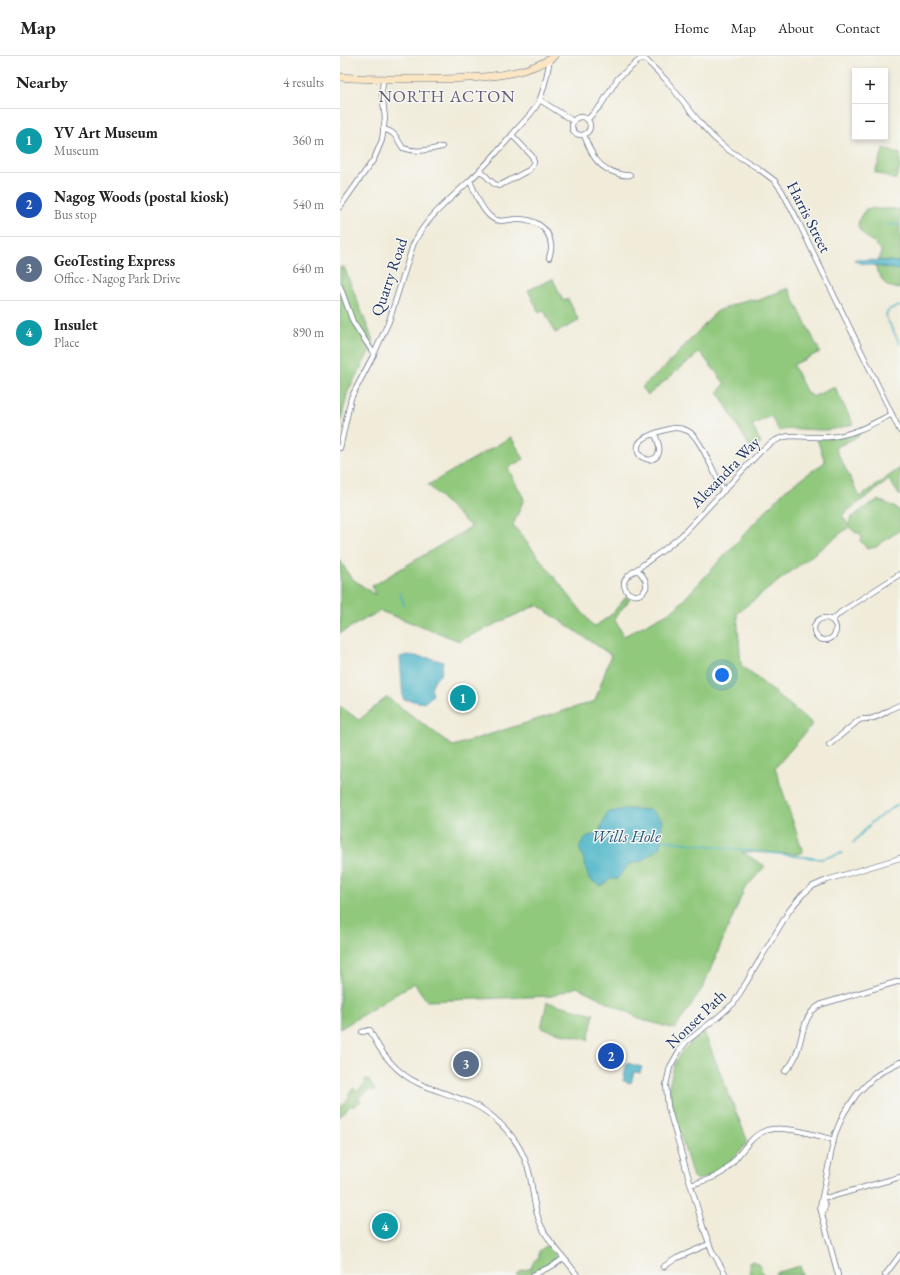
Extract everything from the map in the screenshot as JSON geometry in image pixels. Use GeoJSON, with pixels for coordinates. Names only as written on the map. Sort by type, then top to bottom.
{"type":"FeatureCollection","features":[{"type":"Feature","properties":{"kind":"main road"},"geometry":{"type":"LineString","coordinates":[[340,77],[383,80],[473,78],[503,74],[532,67],[552,57]]}},
{"type":"Feature","properties":{"kind":"street"},"geometry":{"type":"LineString","coordinates":[[588,119],[601,105],[618,78],[642,56]]}},
{"type":"Feature","properties":{"kind":"street","name":"Harris Street"},"geometry":{"type":"LineString","coordinates":[[642,56],[666,80],[710,134],[727,149],[770,176],[779,186],[795,215],[900,431]]}},
{"type":"Feature","properties":{"kind":"street","name":"Quarry Road"},"geometry":{"type":"LineString","coordinates":[[340,448],[351,398],[389,321],[417,236],[431,218],[470,181],[537,105],[540,100],[552,57]]}},
{"type":"Feature","properties":{"kind":"street"},"geometry":{"type":"LineString","coordinates":[[340,207],[374,159],[382,140],[385,118],[382,92],[383,80]]}},
{"type":"Feature","properties":{"kind":"street"},"geometry":{"type":"LineString","coordinates":[[540,100],[573,121]]}},
{"type":"Feature","properties":{"kind":"street"},"geometry":{"type":"LineString","coordinates":[[581,116],[588,119],[591,124],[589,132],[584,135],[579,135],[574,132],[572,127],[573,121],[577,117],[581,116]]}},
{"type":"Feature","properties":{"kind":"street"},"geometry":{"type":"LineString","coordinates":[[383,129],[391,131],[395,134],[403,148],[411,151],[418,152],[442,147]]}},
{"type":"Feature","properties":{"kind":"street"},"geometry":{"type":"LineString","coordinates":[[480,170],[493,183],[500,186],[529,170],[534,162],[532,156],[512,135]]}},
{"type":"Feature","properties":{"kind":"street"},"geometry":{"type":"LineString","coordinates":[[584,135],[592,153],[600,165],[616,173],[630,175]]}},
{"type":"Feature","properties":{"kind":"street"},"geometry":{"type":"LineString","coordinates":[[470,181],[482,205],[493,219],[498,221],[523,219],[533,221],[542,226],[550,240],[551,246],[549,258]]}},
{"type":"Feature","properties":{"kind":"street"},"geometry":{"type":"LineString","coordinates":[[340,286],[353,322],[374,354]]}},
{"type":"Feature","properties":{"kind":"street","name":"Alexandra Way"},"geometry":{"type":"LineString","coordinates":[[637,569],[645,579],[646,586],[641,594],[634,596],[628,593],[624,584],[626,577],[681,536],[771,442],[789,436],[826,437],[845,435],[892,414]]}},
{"type":"Feature","properties":{"kind":"street"},"geometry":{"type":"LineString","coordinates":[[655,434],[660,448],[658,454],[650,460],[644,458],[639,453],[638,448],[639,444],[644,439],[655,434],[670,429],[678,428],[688,431],[694,435],[714,475],[724,491]]}},
{"type":"Feature","properties":{"kind":"street"},"geometry":{"type":"LineString","coordinates":[[832,620],[837,615],[900,574]]}},
{"type":"Feature","properties":{"kind":"street"},"geometry":{"type":"LineString","coordinates":[[822,618],[832,620],[835,623],[836,628],[836,632],[833,636],[827,640],[818,638],[814,629],[816,622],[822,618]]}},
{"type":"Feature","properties":{"kind":"street"},"geometry":{"type":"LineString","coordinates":[[829,745],[859,720],[873,718],[900,705]]}},
{"type":"Feature","properties":{"kind":"street","name":"Nonset Path"},"geometry":{"type":"LineString","coordinates":[[726,1275],[709,1244],[667,1099],[666,1079],[670,1067],[675,1056],[688,1041],[734,1003],[789,911],[802,895],[820,883],[900,858]]}},
{"type":"Feature","properties":{"kind":"street"},"geometry":{"type":"LineString","coordinates":[[785,1071],[794,1061],[807,1020],[814,1008],[822,1004],[900,981]]}},
{"type":"Feature","properties":{"kind":"street"},"geometry":{"type":"LineString","coordinates":[[362,1032],[370,1030],[374,1040],[388,1059],[396,1069],[406,1076],[421,1085],[476,1105],[492,1116],[507,1130],[516,1142],[526,1161],[530,1174],[535,1208],[542,1228],[577,1275]]}},
{"type":"Feature","properties":{"kind":"street"},"geometry":{"type":"LineString","coordinates":[[838,1275],[820,1207],[834,1140],[844,1113],[857,1094],[868,1082],[880,1073],[900,1062]]}},
{"type":"Feature","properties":{"kind":"street"},"geometry":{"type":"LineString","coordinates":[[691,1185],[722,1173],[754,1138],[768,1130],[787,1130],[834,1140]]}},
{"type":"Feature","properties":{"kind":"street"},"geometry":{"type":"LineString","coordinates":[[822,1197],[830,1197],[900,1177]]}},
{"type":"Feature","properties":{"kind":"street"},"geometry":{"type":"LineString","coordinates":[[663,1267],[682,1256],[709,1244]]}},
{"type":"Feature","properties":{"kind":"street"},"geometry":{"type":"LineString","coordinates":[[885,1275],[900,1255]]}},
{"type":"Feature","properties":{"kind":"street"},"geometry":{"type":"LineString","coordinates":[[533,1275],[554,1265],[564,1258]]}},
{"type":"Feature","properties":{"kind":"green space"},"geometry":{"type":"Polygon","coordinates":[[[884,148],[900,154],[900,168],[895,180],[875,172],[884,148]]]}},
{"type":"Feature","properties":{"kind":"green space"},"geometry":{"type":"Polygon","coordinates":[[[866,209],[900,210],[900,262],[878,260],[881,250],[859,228],[858,223],[860,217],[866,209]]]}},
{"type":"Feature","properties":{"kind":"green space"},"geometry":{"type":"Polygon","coordinates":[[[876,266],[900,270],[900,289],[887,286],[877,272],[876,266]]]}},
{"type":"Feature","properties":{"kind":"green space"},"geometry":{"type":"Polygon","coordinates":[[[340,267],[344,267],[374,343],[348,391],[340,424],[340,267]]]}},
{"type":"Feature","properties":{"kind":"green space"},"geometry":{"type":"Polygon","coordinates":[[[553,279],[563,301],[568,299],[579,321],[555,333],[544,310],[539,313],[528,290],[553,279]]]}},
{"type":"Feature","properties":{"kind":"green space"},"geometry":{"type":"Polygon","coordinates":[[[788,288],[820,352],[793,365],[808,395],[810,393],[812,397],[835,387],[853,424],[827,430],[795,429],[779,431],[771,416],[752,425],[761,443],[753,452],[718,392],[725,384],[700,352],[648,395],[642,387],[665,367],[717,311],[749,299],[757,301],[788,288]]]}},
{"type":"Feature","properties":{"kind":"green space"},"geometry":{"type":"Polygon","coordinates":[[[858,433],[859,436],[835,448],[860,497],[900,468],[900,496],[889,480],[842,515],[849,526],[850,519],[867,506],[878,500],[891,505],[900,511],[900,530],[876,547],[867,549],[860,540],[862,538],[860,533],[856,533],[849,527],[737,613],[741,665],[813,724],[775,768],[803,852],[798,854],[742,852],[765,866],[744,890],[703,987],[675,1029],[643,1020],[577,987],[552,996],[427,1001],[414,983],[340,1029],[340,706],[359,720],[387,697],[453,746],[595,701],[611,655],[537,605],[459,641],[380,611],[340,633],[340,560],[350,577],[375,595],[372,586],[471,527],[428,485],[511,437],[524,459],[508,468],[524,499],[513,525],[594,627],[611,615],[626,597],[630,599],[614,619],[624,636],[675,609],[785,490],[825,462],[817,439],[848,436],[858,433]]]}},
{"type":"Feature","properties":{"kind":"green space"},"geometry":{"type":"Polygon","coordinates":[[[547,1002],[594,1014],[588,1040],[541,1028],[547,1002]]]}},
{"type":"Feature","properties":{"kind":"green space"},"geometry":{"type":"Polygon","coordinates":[[[704,1032],[748,1142],[726,1166],[714,1174],[697,1180],[693,1177],[670,1100],[669,1087],[673,1069],[679,1055],[689,1044],[704,1032]]]}},
{"type":"Feature","properties":{"kind":"green space"},"geometry":{"type":"Polygon","coordinates":[[[367,1078],[375,1090],[372,1091],[370,1089],[358,1098],[361,1101],[353,1107],[351,1105],[340,1117],[340,1108],[350,1096],[348,1094],[354,1088],[357,1091],[366,1083],[364,1081],[367,1078]]]}},
{"type":"Feature","properties":{"kind":"green space"},"geometry":{"type":"Polygon","coordinates":[[[546,1246],[549,1246],[556,1255],[555,1260],[525,1275],[517,1275],[521,1271],[531,1268],[534,1261],[539,1257],[539,1251],[546,1246]]]}},
{"type":"Feature","properties":{"kind":"green space"},"geometry":{"type":"Polygon","coordinates":[[[753,1261],[760,1266],[763,1275],[750,1275],[749,1263],[753,1261]]]}},
{"type":"Feature","properties":{"kind":"green space"},"geometry":{"type":"Polygon","coordinates":[[[800,1266],[803,1275],[776,1275],[775,1273],[800,1266]]]}},
{"type":"Feature","properties":{"kind":"water"},"geometry":{"type":"Polygon","coordinates":[[[854,260],[900,262],[900,270],[860,263],[854,260]]]}},
{"type":"Feature","properties":{"kind":"water"},"geometry":{"type":"Polygon","coordinates":[[[407,655],[430,658],[443,662],[441,674],[434,681],[431,688],[433,695],[424,703],[403,699],[400,657],[407,655]]]}},
{"type":"Feature","properties":{"kind":"water","name":"Wills Hole"},"geometry":{"type":"Polygon","coordinates":[[[624,809],[651,810],[662,820],[660,847],[642,861],[629,864],[617,879],[610,879],[601,886],[589,879],[579,848],[586,837],[599,833],[607,813],[624,809]]]}},
{"type":"Feature","properties":{"kind":"water"},"geometry":{"type":"Polygon","coordinates":[[[627,1063],[642,1067],[640,1073],[634,1072],[631,1083],[623,1081],[627,1063]]]}},
{"type":"Feature","properties":{"kind":"waterway"},"geometry":{"type":"LineString","coordinates":[[888,225],[900,225]]}},
{"type":"Feature","properties":{"kind":"waterway"},"geometry":{"type":"LineString","coordinates":[[900,306],[890,309],[886,314],[887,319],[900,344]]}},
{"type":"Feature","properties":{"kind":"waterway"},"geometry":{"type":"LineString","coordinates":[[400,593],[404,605]]}},
{"type":"Feature","properties":{"kind":"waterway"},"geometry":{"type":"LineString","coordinates":[[853,843],[872,822],[900,803]]}},
{"type":"Feature","properties":{"kind":"waterway"},"geometry":{"type":"LineString","coordinates":[[661,840],[821,859],[842,853]]}},
{"type":"Feature","properties":{"kind":"place","name":"YV Art Museum"},"geometry":{"type":"Point","coordinates":[463,698]}},
{"type":"Feature","properties":{"kind":"place","name":"Nagog Woods (postal kiosk)"},"geometry":{"type":"Point","coordinates":[611,1056]}},
{"type":"Feature","properties":{"kind":"place","name":"GeoTesting Express"},"geometry":{"type":"Point","coordinates":[466,1064]}},
{"type":"Feature","properties":{"kind":"place","name":"Insulet"},"geometry":{"type":"Point","coordinates":[385,1226]}},
{"type":"Feature","properties":{"kind":"district","name":"NORTH ACTON"},"geometry":{"type":"Point","coordinates":[447,96]}}]}
